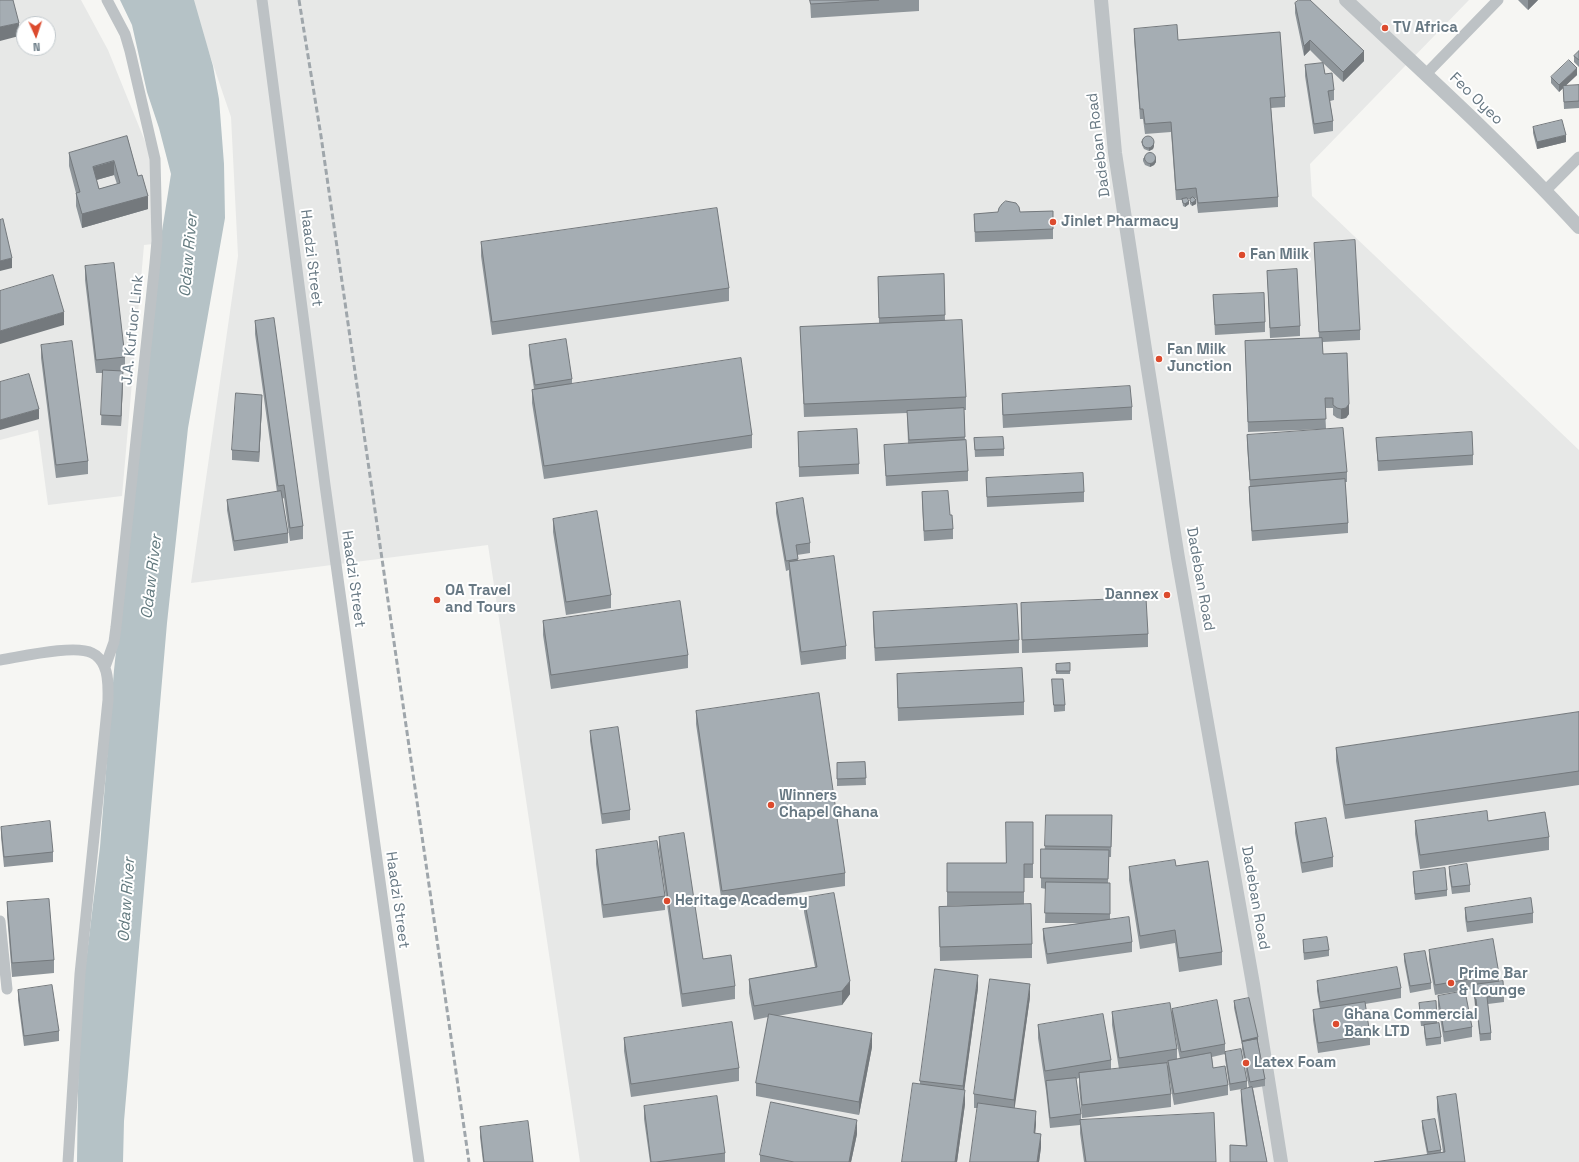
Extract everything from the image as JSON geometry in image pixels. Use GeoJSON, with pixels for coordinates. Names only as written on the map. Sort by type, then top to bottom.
{"type":"FeatureCollection","features":[{"type":"Feature","properties":{"kind":"street","name":"J.A. Kufuor Link"},"geometry":{"type":"LineString","coordinates":[[105,668],[114,642],[116,626],[157,241],[155,159],[125,34],[107,0]]}},
{"type":"Feature","properties":{"kind":"street","name":"Haadzi Street"},"geometry":{"type":"LineString","coordinates":[[262,0],[326,493],[419,1162]]}},
{"type":"Feature","properties":{"kind":"street","name":"Dadeban Road"},"geometry":{"type":"LineString","coordinates":[[1101,0],[1115,153],[1148,369],[1178,558],[1223,811],[1281,1162]]}},
{"type":"Feature","properties":{"kind":"street","name":"Feo Oyeo"},"geometry":{"type":"LineString","coordinates":[[1346,0],[1426,74],[1546,190],[1579,227]]}},
{"type":"Feature","properties":{"kind":"street"},"geometry":{"type":"LineString","coordinates":[[1426,74],[1498,0]]}},
{"type":"Feature","properties":{"kind":"street"},"geometry":{"type":"LineString","coordinates":[[1546,190],[1579,157]]}},
{"type":"Feature","properties":{"kind":"street"},"geometry":{"type":"LineString","coordinates":[[0,660],[64,650],[81,650],[92,652],[105,668],[108,700],[80,974],[68,1162]]}},
{"type":"Feature","properties":{"kind":"street"},"geometry":{"type":"LineString","coordinates":[[0,921],[8,989]]}},
{"type":"Feature","properties":{"kind":"shaded area"},"geometry":{"type":"Polygon","coordinates":[[[0,0],[81,0],[108,50],[153,161],[153,244],[144,245],[122,496],[48,505],[38,430],[0,440],[0,0]]]}},
{"type":"Feature","properties":{"kind":"shaded area"},"geometry":{"type":"Polygon","coordinates":[[[191,0],[1469,0],[1310,164],[1312,196],[1579,450],[1579,1162],[580,1162],[488,545],[191,583],[238,256],[231,117],[191,0]]]}},
{"type":"Feature","properties":{"kind":"water","name":"Odaw River"},"geometry":{"type":"Polygon","coordinates":[[[120,0],[194,0],[213,66],[219,99],[224,164],[225,218],[188,428],[167,623],[124,1121],[123,1162],[77,1162],[79,1020],[100,847],[114,670],[159,250],[171,174],[159,128],[147,92],[132,25],[120,0]]]}},
{"type":"Feature","properties":{"kind":"building"},"geometry":{"type":"Polygon","coordinates":[[[0,0],[13,0],[17,16],[16,24],[0,27],[0,0]]]}},
{"type":"Feature","properties":{"kind":"building"},"geometry":{"type":"Polygon","coordinates":[[[810,0],[879,0],[811,4],[810,0]]]}},
{"type":"Feature","properties":{"kind":"building"},"geometry":{"type":"Polygon","coordinates":[[[1299,0],[1310,0],[1364,51],[1343,72],[1310,40],[1304,46],[1295,3],[1299,0]]]}},
{"type":"Feature","properties":{"kind":"building"},"geometry":{"type":"Polygon","coordinates":[[[1177,25],[1178,40],[1280,32],[1285,97],[1270,98],[1278,197],[1198,203],[1196,188],[1176,190],[1171,122],[1145,124],[1143,109],[1140,109],[1134,29],[1177,25]]]}},
{"type":"Feature","properties":{"kind":"building"},"geometry":{"type":"Polygon","coordinates":[[[1579,51],[1579,60],[1574,56],[1579,51]]]}},
{"type":"Feature","properties":{"kind":"building"},"geometry":{"type":"Polygon","coordinates":[[[1569,60],[1577,68],[1559,85],[1551,77],[1569,60]]]}},
{"type":"Feature","properties":{"kind":"building"},"geometry":{"type":"Polygon","coordinates":[[[1323,63],[1325,74],[1332,73],[1334,90],[1328,91],[1333,121],[1314,124],[1305,65],[1323,63]]]}},
{"type":"Feature","properties":{"kind":"building"},"geometry":{"type":"Polygon","coordinates":[[[1579,85],[1579,101],[1564,102],[1563,86],[1579,85]]]}},
{"type":"Feature","properties":{"kind":"building"},"geometry":{"type":"Polygon","coordinates":[[[1562,120],[1566,135],[1537,142],[1533,127],[1562,120]]]}},
{"type":"Feature","properties":{"kind":"building"},"geometry":{"type":"Polygon","coordinates":[[[127,136],[138,176],[142,175],[148,196],[82,214],[76,193],[80,192],[69,153],[127,136]],[[114,161],[93,167],[99,189],[120,183],[114,161]]]}},
{"type":"Feature","properties":{"kind":"building"},"geometry":{"type":"Polygon","coordinates":[[[1148,136],[1152,138],[1154,142],[1152,146],[1148,148],[1144,146],[1142,142],[1144,138],[1148,136]]]}},
{"type":"Feature","properties":{"kind":"building"},"geometry":{"type":"Polygon","coordinates":[[[1150,152],[1154,154],[1156,158],[1154,162],[1150,164],[1146,162],[1144,158],[1146,154],[1150,152]]]}},
{"type":"Feature","properties":{"kind":"building"},"geometry":{"type":"Polygon","coordinates":[[[1193,197],[1196,200],[1192,203],[1190,199],[1193,197]]]}},
{"type":"Feature","properties":{"kind":"building"},"geometry":{"type":"Polygon","coordinates":[[[1187,198],[1189,201],[1185,204],[1183,203],[1182,199],[1187,198]]]}},
{"type":"Feature","properties":{"kind":"building"},"geometry":{"type":"Polygon","coordinates":[[[1006,201],[1016,203],[1020,212],[1053,211],[1053,229],[975,232],[974,214],[998,212],[999,208],[1006,201]]]}},
{"type":"Feature","properties":{"kind":"building"},"geometry":{"type":"Polygon","coordinates":[[[717,208],[729,288],[492,322],[481,242],[717,208]]]}},
{"type":"Feature","properties":{"kind":"building"},"geometry":{"type":"Polygon","coordinates":[[[3,219],[12,258],[0,261],[0,220],[3,219]]]}},
{"type":"Feature","properties":{"kind":"building"},"geometry":{"type":"Polygon","coordinates":[[[1355,240],[1360,330],[1319,332],[1314,243],[1355,240]]]}},
{"type":"Feature","properties":{"kind":"building"},"geometry":{"type":"Polygon","coordinates":[[[114,263],[125,357],[96,360],[85,266],[114,263]]]}},
{"type":"Feature","properties":{"kind":"building"},"geometry":{"type":"Polygon","coordinates":[[[1297,269],[1300,326],[1270,328],[1267,271],[1297,269]]]}},
{"type":"Feature","properties":{"kind":"building"},"geometry":{"type":"Polygon","coordinates":[[[944,274],[945,315],[879,318],[878,277],[944,274]]]}},
{"type":"Feature","properties":{"kind":"building"},"geometry":{"type":"Polygon","coordinates":[[[53,275],[64,312],[0,331],[0,291],[53,275]]]}},
{"type":"Feature","properties":{"kind":"building"},"geometry":{"type":"Polygon","coordinates":[[[1264,293],[1265,322],[1215,325],[1213,295],[1264,293]]]}},
{"type":"Feature","properties":{"kind":"building"},"geometry":{"type":"Polygon","coordinates":[[[274,318],[303,526],[290,528],[284,485],[278,486],[255,321],[274,318]]]}},
{"type":"Feature","properties":{"kind":"building"},"geometry":{"type":"Polygon","coordinates":[[[962,320],[966,397],[804,404],[800,327],[962,320]]]}},
{"type":"Feature","properties":{"kind":"building"},"geometry":{"type":"Polygon","coordinates":[[[1322,338],[1323,354],[1347,353],[1349,404],[1346,408],[1337,408],[1333,405],[1333,398],[1325,398],[1326,419],[1248,422],[1245,341],[1322,338]]]}},
{"type":"Feature","properties":{"kind":"building"},"geometry":{"type":"Polygon","coordinates":[[[566,339],[572,379],[535,385],[529,345],[566,339]]]}},
{"type":"Feature","properties":{"kind":"building"},"geometry":{"type":"Polygon","coordinates":[[[72,341],[88,461],[56,465],[41,345],[72,341]]]}},
{"type":"Feature","properties":{"kind":"building"},"geometry":{"type":"Polygon","coordinates":[[[741,358],[752,435],[544,466],[532,390],[741,358]]]}},
{"type":"Feature","properties":{"kind":"building"},"geometry":{"type":"Polygon","coordinates":[[[103,370],[123,371],[121,416],[101,415],[103,370]]]}},
{"type":"Feature","properties":{"kind":"building"},"geometry":{"type":"Polygon","coordinates":[[[29,374],[39,409],[0,420],[0,382],[29,374]]]}},
{"type":"Feature","properties":{"kind":"building"},"geometry":{"type":"Polygon","coordinates":[[[1130,386],[1132,407],[1003,415],[1002,394],[1130,386]]]}},
{"type":"Feature","properties":{"kind":"building"},"geometry":{"type":"Polygon","coordinates":[[[236,393],[262,395],[259,452],[232,450],[236,393]]]}},
{"type":"Feature","properties":{"kind":"building"},"geometry":{"type":"Polygon","coordinates":[[[964,408],[965,437],[909,440],[907,411],[964,408]]]}},
{"type":"Feature","properties":{"kind":"building"},"geometry":{"type":"Polygon","coordinates":[[[1343,428],[1347,472],[1250,480],[1247,435],[1343,428]]]}},
{"type":"Feature","properties":{"kind":"building"},"geometry":{"type":"Polygon","coordinates":[[[857,429],[859,464],[799,467],[798,432],[857,429]]]}},
{"type":"Feature","properties":{"kind":"building"},"geometry":{"type":"Polygon","coordinates":[[[1472,432],[1473,455],[1378,461],[1376,438],[1472,432]]]}},
{"type":"Feature","properties":{"kind":"building"},"geometry":{"type":"Polygon","coordinates":[[[1003,437],[1004,449],[975,450],[974,438],[1003,437]]]}},
{"type":"Feature","properties":{"kind":"building"},"geometry":{"type":"Polygon","coordinates":[[[966,440],[968,471],[886,476],[884,445],[966,440]]]}},
{"type":"Feature","properties":{"kind":"building"},"geometry":{"type":"Polygon","coordinates":[[[1083,473],[1084,492],[987,497],[986,478],[1083,473]]]}},
{"type":"Feature","properties":{"kind":"building"},"geometry":{"type":"Polygon","coordinates":[[[1345,479],[1348,523],[1252,531],[1249,487],[1345,479]]]}},
{"type":"Feature","properties":{"kind":"building"},"geometry":{"type":"Polygon","coordinates":[[[281,491],[288,533],[234,541],[227,500],[281,491]]]}},
{"type":"Feature","properties":{"kind":"building"},"geometry":{"type":"Polygon","coordinates":[[[948,491],[953,529],[924,531],[922,492],[948,491]]]}},
{"type":"Feature","properties":{"kind":"building"},"geometry":{"type":"Polygon","coordinates":[[[803,498],[810,543],[796,545],[798,559],[786,561],[776,503],[803,498]]]}},
{"type":"Feature","properties":{"kind":"building"},"geometry":{"type":"Polygon","coordinates":[[[597,511],[611,595],[566,602],[553,519],[597,511]]]}},
{"type":"Feature","properties":{"kind":"building"},"geometry":{"type":"Polygon","coordinates":[[[834,556],[846,646],[801,652],[789,562],[834,556]]]}},
{"type":"Feature","properties":{"kind":"building"},"geometry":{"type":"Polygon","coordinates":[[[1146,598],[1148,634],[1022,640],[1021,603],[1146,598]]]}},
{"type":"Feature","properties":{"kind":"building"},"geometry":{"type":"Polygon","coordinates":[[[680,601],[688,655],[551,675],[543,621],[680,601]]]}},
{"type":"Feature","properties":{"kind":"building"},"geometry":{"type":"Polygon","coordinates":[[[1017,604],[1019,640],[875,648],[873,612],[1017,604]]]}},
{"type":"Feature","properties":{"kind":"building"},"geometry":{"type":"Polygon","coordinates":[[[1070,663],[1070,671],[1056,671],[1056,664],[1070,663]]]}},
{"type":"Feature","properties":{"kind":"building"},"geometry":{"type":"Polygon","coordinates":[[[1022,668],[1024,702],[898,708],[897,674],[1022,668]]]}},
{"type":"Feature","properties":{"kind":"building"},"geometry":{"type":"Polygon","coordinates":[[[1052,679],[1063,679],[1065,705],[1054,705],[1052,679]]]}},
{"type":"Feature","properties":{"kind":"building","name":"Winners Chapel Ghana"},"geometry":{"type":"Polygon","coordinates":[[[819,693],[845,873],[722,891],[696,711],[819,693]]]}},
{"type":"Feature","properties":{"kind":"building"},"geometry":{"type":"Polygon","coordinates":[[[1579,712],[1579,771],[1345,805],[1336,748],[1579,712]]]}},
{"type":"Feature","properties":{"kind":"building"},"geometry":{"type":"Polygon","coordinates":[[[618,727],[630,810],[602,814],[590,731],[618,727]]]}},
{"type":"Feature","properties":{"kind":"building"},"geometry":{"type":"Polygon","coordinates":[[[865,762],[866,778],[837,779],[837,763],[865,762]]]}},
{"type":"Feature","properties":{"kind":"building"},"geometry":{"type":"Polygon","coordinates":[[[1487,811],[1488,821],[1545,812],[1549,837],[1420,855],[1415,821],[1487,811]]]}},
{"type":"Feature","properties":{"kind":"building"},"geometry":{"type":"Polygon","coordinates":[[[1046,815],[1112,815],[1111,847],[1045,846],[1046,815]]]}},
{"type":"Feature","properties":{"kind":"building"},"geometry":{"type":"Polygon","coordinates":[[[1326,818],[1333,857],[1302,863],[1295,823],[1326,818]]]}},
{"type":"Feature","properties":{"kind":"building"},"geometry":{"type":"Polygon","coordinates":[[[50,821],[53,852],[4,857],[1,827],[50,821]]]}},
{"type":"Feature","properties":{"kind":"building"},"geometry":{"type":"Polygon","coordinates":[[[1006,822],[1033,822],[1033,864],[1024,864],[1024,892],[947,892],[947,863],[1006,863],[1006,822]]]}},
{"type":"Feature","properties":{"kind":"building"},"geometry":{"type":"Polygon","coordinates":[[[684,833],[703,959],[731,955],[735,986],[682,994],[659,837],[684,833]]]}},
{"type":"Feature","properties":{"kind":"building"},"geometry":{"type":"Polygon","coordinates":[[[657,841],[665,896],[603,905],[596,850],[657,841]]]}},
{"type":"Feature","properties":{"kind":"building"},"geometry":{"type":"Polygon","coordinates":[[[1041,849],[1109,850],[1108,879],[1041,878],[1041,849]]]}},
{"type":"Feature","properties":{"kind":"building"},"geometry":{"type":"Polygon","coordinates":[[[1175,860],[1176,866],[1208,861],[1222,952],[1179,958],[1175,930],[1140,936],[1129,867],[1175,860]]]}},
{"type":"Feature","properties":{"kind":"building"},"geometry":{"type":"Polygon","coordinates":[[[1467,864],[1470,885],[1452,887],[1449,867],[1467,864]]]}},
{"type":"Feature","properties":{"kind":"building"},"geometry":{"type":"Polygon","coordinates":[[[1445,868],[1447,890],[1415,894],[1413,872],[1445,868]]]}},
{"type":"Feature","properties":{"kind":"building"},"geometry":{"type":"Polygon","coordinates":[[[1046,882],[1110,883],[1110,914],[1045,913],[1046,882]]]}},
{"type":"Feature","properties":{"kind":"building"},"geometry":{"type":"Polygon","coordinates":[[[834,893],[850,981],[842,991],[754,1006],[749,979],[817,967],[804,898],[834,893]]]}},
{"type":"Feature","properties":{"kind":"building"},"geometry":{"type":"Polygon","coordinates":[[[1531,898],[1533,913],[1467,922],[1465,908],[1531,898]]]}},
{"type":"Feature","properties":{"kind":"building"},"geometry":{"type":"Polygon","coordinates":[[[49,899],[54,960],[12,963],[7,902],[49,899]]]}},
{"type":"Feature","properties":{"kind":"building"},"geometry":{"type":"Polygon","coordinates":[[[1031,904],[1032,944],[940,947],[939,907],[1031,904]]]}},
{"type":"Feature","properties":{"kind":"building"},"geometry":{"type":"Polygon","coordinates":[[[1129,917],[1132,942],[1047,954],[1043,929],[1129,917]]]}},
{"type":"Feature","properties":{"kind":"building"},"geometry":{"type":"Polygon","coordinates":[[[1327,937],[1329,950],[1304,953],[1303,940],[1327,937]]]}},
{"type":"Feature","properties":{"kind":"building"},"geometry":{"type":"Polygon","coordinates":[[[1493,939],[1499,974],[1435,985],[1429,950],[1493,939]]]}},
{"type":"Feature","properties":{"kind":"building"},"geometry":{"type":"Polygon","coordinates":[[[1425,951],[1431,983],[1410,986],[1404,954],[1425,951]]]}},
{"type":"Feature","properties":{"kind":"building"},"geometry":{"type":"Polygon","coordinates":[[[1397,967],[1401,988],[1320,1002],[1317,981],[1397,967]]]}},
{"type":"Feature","properties":{"kind":"building"},"geometry":{"type":"Polygon","coordinates":[[[935,969],[978,975],[963,1086],[920,1081],[935,969]]]}},
{"type":"Feature","properties":{"kind":"building"},"geometry":{"type":"Polygon","coordinates":[[[990,979],[1030,984],[1014,1100],[974,1094],[990,979]]]}},
{"type":"Feature","properties":{"kind":"building"},"geometry":{"type":"Polygon","coordinates":[[[1503,981],[1504,995],[1487,997],[1491,1033],[1480,1034],[1473,985],[1503,981]]]}},
{"type":"Feature","properties":{"kind":"building"},"geometry":{"type":"Polygon","coordinates":[[[52,985],[59,1031],[24,1036],[18,990],[52,985]]]}},
{"type":"Feature","properties":{"kind":"building"},"geometry":{"type":"Polygon","coordinates":[[[1465,991],[1472,1027],[1444,1032],[1438,996],[1465,991]]]}},
{"type":"Feature","properties":{"kind":"building"},"geometry":{"type":"Polygon","coordinates":[[[1249,998],[1258,1037],[1242,1041],[1234,1001],[1249,998]]]}},
{"type":"Feature","properties":{"kind":"building"},"geometry":{"type":"Polygon","coordinates":[[[1217,1000],[1225,1044],[1181,1052],[1172,1009],[1217,1000]]]}},
{"type":"Feature","properties":{"kind":"building"},"geometry":{"type":"Polygon","coordinates":[[[1436,1001],[1437,1018],[1421,1020],[1419,1003],[1436,1001]]]}},
{"type":"Feature","properties":{"kind":"building"},"geometry":{"type":"Polygon","coordinates":[[[1365,1002],[1370,1035],[1318,1043],[1313,1010],[1365,1002]]]}},
{"type":"Feature","properties":{"kind":"building"},"geometry":{"type":"Polygon","coordinates":[[[1170,1003],[1177,1049],[1119,1058],[1112,1012],[1170,1003]]]}},
{"type":"Feature","properties":{"kind":"building"},"geometry":{"type":"Polygon","coordinates":[[[769,1014],[872,1033],[859,1102],[756,1083],[769,1014]]]}},
{"type":"Feature","properties":{"kind":"building"},"geometry":{"type":"Polygon","coordinates":[[[1103,1014],[1111,1060],[1045,1071],[1038,1025],[1103,1014]]]}},
{"type":"Feature","properties":{"kind":"building"},"geometry":{"type":"Polygon","coordinates":[[[732,1022],[739,1068],[631,1084],[624,1038],[732,1022]]]}},
{"type":"Feature","properties":{"kind":"building"},"geometry":{"type":"Polygon","coordinates":[[[1439,1023],[1441,1037],[1426,1039],[1424,1025],[1439,1023]]]}},
{"type":"Feature","properties":{"kind":"building"},"geometry":{"type":"Polygon","coordinates":[[[1257,1039],[1265,1079],[1250,1082],[1242,1042],[1257,1039]]]}},
{"type":"Feature","properties":{"kind":"building"},"geometry":{"type":"Polygon","coordinates":[[[1241,1049],[1247,1081],[1230,1084],[1225,1052],[1241,1049]]]}},
{"type":"Feature","properties":{"kind":"building"},"geometry":{"type":"Polygon","coordinates":[[[1211,1053],[1213,1068],[1225,1066],[1228,1085],[1174,1094],[1168,1061],[1211,1053]]]}},
{"type":"Feature","properties":{"kind":"building"},"geometry":{"type":"Polygon","coordinates":[[[1167,1063],[1171,1094],[1082,1105],[1079,1073],[1167,1063]]]}},
{"type":"Feature","properties":{"kind":"building"},"geometry":{"type":"Polygon","coordinates":[[[1076,1078],[1081,1114],[1050,1118],[1046,1081],[1076,1078]]]}},
{"type":"Feature","properties":{"kind":"building"},"geometry":{"type":"Polygon","coordinates":[[[913,1083],[965,1090],[955,1162],[902,1162],[913,1083]]]}},
{"type":"Feature","properties":{"kind":"building"},"geometry":{"type":"Polygon","coordinates":[[[1252,1087],[1267,1162],[1230,1162],[1230,1145],[1247,1146],[1241,1090],[1252,1087]]]}},
{"type":"Feature","properties":{"kind":"building"},"geometry":{"type":"Polygon","coordinates":[[[1456,1094],[1465,1162],[1374,1162],[1445,1152],[1437,1097],[1456,1094]]]}},
{"type":"Feature","properties":{"kind":"building"},"geometry":{"type":"Polygon","coordinates":[[[717,1096],[725,1153],[651,1162],[644,1106],[717,1096]]]}},
{"type":"Feature","properties":{"kind":"building"},"geometry":{"type":"Polygon","coordinates":[[[771,1102],[857,1120],[849,1162],[794,1162],[760,1155],[771,1102]]]}},
{"type":"Feature","properties":{"kind":"building"},"geometry":{"type":"Polygon","coordinates":[[[978,1103],[1036,1111],[1034,1133],[1041,1134],[1037,1162],[970,1162],[978,1103]]]}},
{"type":"Feature","properties":{"kind":"building"},"geometry":{"type":"Polygon","coordinates":[[[1214,1113],[1216,1162],[1086,1162],[1080,1120],[1214,1113]]]}},
{"type":"Feature","properties":{"kind":"building"},"geometry":{"type":"Polygon","coordinates":[[[1435,1119],[1441,1150],[1428,1152],[1422,1121],[1435,1119]]]}},
{"type":"Feature","properties":{"kind":"building"},"geometry":{"type":"Polygon","coordinates":[[[528,1121],[533,1162],[484,1162],[480,1127],[528,1121]]]}},
{"type":"Feature","properties":{"kind":"railway"},"geometry":{"type":"LineString","coordinates":[[299,0],[321,136],[469,1162]]}},
{"type":"Feature","properties":{"kind":"place","name":"TV Africa"},"geometry":{"type":"Point","coordinates":[1385,28]}},
{"type":"Feature","properties":{"kind":"place","name":"Jinlet Pharmacy"},"geometry":{"type":"Point","coordinates":[1053,222]}},
{"type":"Feature","properties":{"kind":"place","name":"Fan Milk"},"geometry":{"type":"Point","coordinates":[1242,255]}},
{"type":"Feature","properties":{"kind":"place","name":"Fan Milk Junction"},"geometry":{"type":"Point","coordinates":[1159,359]}},
{"type":"Feature","properties":{"kind":"place","name":"Dannex"},"geometry":{"type":"Point","coordinates":[1167,595]}},
{"type":"Feature","properties":{"kind":"place","name":"OA Travel and Tours"},"geometry":{"type":"Point","coordinates":[437,600]}},
{"type":"Feature","properties":{"kind":"place","name":"Winners Chapel Ghana"},"geometry":{"type":"Point","coordinates":[771,805]}},
{"type":"Feature","properties":{"kind":"place","name":"Heritage Academy"},"geometry":{"type":"Point","coordinates":[667,901]}},
{"type":"Feature","properties":{"kind":"place","name":"Prime Bar & Lounge"},"geometry":{"type":"Point","coordinates":[1451,983]}},
{"type":"Feature","properties":{"kind":"place","name":"Ghana Commercial Bank LTD"},"geometry":{"type":"Point","coordinates":[1336,1024]}},
{"type":"Feature","properties":{"kind":"place","name":"Latex Foam"},"geometry":{"type":"Point","coordinates":[1246,1063]}}]}
